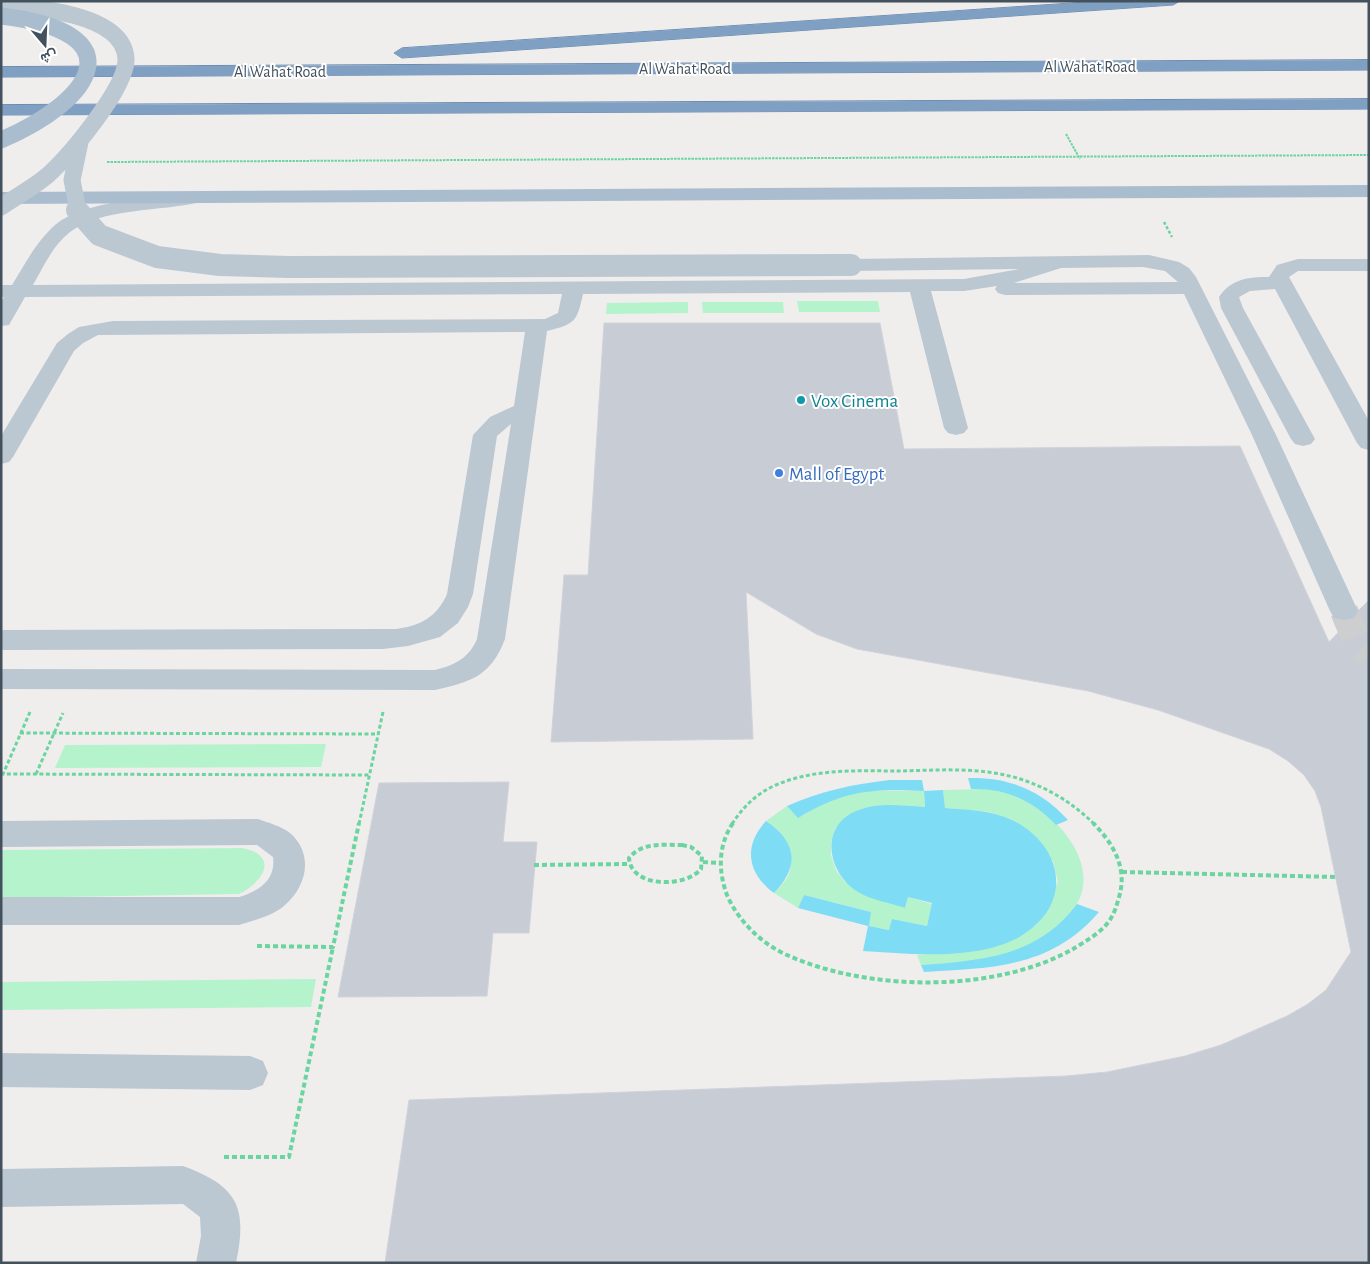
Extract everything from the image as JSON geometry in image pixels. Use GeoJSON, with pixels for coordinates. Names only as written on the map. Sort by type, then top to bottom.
{"type":"FeatureCollection","features":[{"type":"Feature","properties":{"kind":"highway"},"geometry":{"type":"LineString","coordinates":[[176,70],[382,54],[1174,1]]}},
{"type":"Feature","properties":{"kind":"highway","name":"Al Wahat Road"},"geometry":{"type":"LineString","coordinates":[[1,72],[1369,65]]}},
{"type":"Feature","properties":{"kind":"highway","name":"Al Wahat Road"},"geometry":{"type":"LineString","coordinates":[[1,110],[1369,104]]}},
{"type":"Feature","properties":{"kind":"main road"},"geometry":{"type":"LineString","coordinates":[[1,16],[41,22],[59,28],[81,41],[89,59],[88,74],[72,93],[28,129],[1,140]]}},
{"type":"Feature","properties":{"kind":"main road"},"geometry":{"type":"LineString","coordinates":[[1,198],[1369,192]]}},
{"type":"Feature","properties":{"kind":"lane"},"geometry":{"type":"LineString","coordinates":[[1,6],[50,10],[82,18],[106,28],[121,42],[127,58],[119,83],[80,142],[48,174],[1,207]]}},
{"type":"Feature","properties":{"kind":"lane"},"geometry":{"type":"LineString","coordinates":[[80,142],[72,180],[76,209],[99,235],[157,257],[220,266],[851,265],[1062,261],[1161,262],[1182,272],[1191,288],[1264,435],[1344,611]]}},
{"type":"Feature","properties":{"kind":"lane"},"geometry":{"type":"LineString","coordinates":[[1,320],[10,291],[53,236],[76,220],[108,210],[195,198]]}},
{"type":"Feature","properties":{"kind":"lane"},"geometry":{"type":"LineString","coordinates":[[964,285],[1018,276],[1062,261]]}},
{"type":"Feature","properties":{"kind":"lane"},"geometry":{"type":"LineString","coordinates":[[1369,265],[1311,264],[1288,267],[1280,272],[1280,283],[1369,443]]}},
{"type":"Feature","properties":{"kind":"lane"},"geometry":{"type":"LineString","coordinates":[[1280,283],[1236,288],[1229,297],[1232,308],[1304,439]]}},
{"type":"Feature","properties":{"kind":"lane"},"geometry":{"type":"LineString","coordinates":[[10,291],[573,289],[919,285],[964,285],[1016,290],[1191,288]]}},
{"type":"Feature","properties":{"kind":"lane"},"geometry":{"type":"LineString","coordinates":[[919,285],[956,428]]}},
{"type":"Feature","properties":{"kind":"lane"},"geometry":{"type":"LineString","coordinates":[[1,679],[435,680],[456,676],[474,666],[486,654],[491,639],[526,409],[525,325],[520,289]]}},
{"type":"Feature","properties":{"kind":"lane"},"geometry":{"type":"LineString","coordinates":[[1,457],[65,348],[78,335],[88,330],[113,327],[525,325],[555,323],[568,315],[573,289]]}},
{"type":"Feature","properties":{"kind":"lane"},"geometry":{"type":"LineString","coordinates":[[1,640],[383,639],[404,638],[427,632],[444,622],[456,608],[460,594],[485,435],[507,415],[526,409]]}},
{"type":"Feature","properties":{"kind":"lane"},"geometry":{"type":"LineString","coordinates":[[1,834],[258,832],[271,836],[281,843],[289,853],[289,869],[286,880],[276,894],[259,904],[239,911],[1,911]]}},
{"type":"Feature","properties":{"kind":"lane"},"geometry":{"type":"LineString","coordinates":[[1,1070],[250,1072]]}},
{"type":"Feature","properties":{"kind":"lane"},"geometry":{"type":"LineString","coordinates":[[1,1188],[183,1185],[200,1189],[212,1199],[220,1212],[223,1229],[216,1263]]}},
{"type":"Feature","properties":{"kind":"path"},"geometry":{"type":"LineString","coordinates":[[1049,105],[1101,193]]}},
{"type":"Feature","properties":{"kind":"path"},"geometry":{"type":"LineString","coordinates":[[100,162],[1369,155]]}},
{"type":"Feature","properties":{"kind":"path"},"geometry":{"type":"LineString","coordinates":[[32,709],[3,774],[370,775]]}},
{"type":"Feature","properties":{"kind":"path"},"geometry":{"type":"LineString","coordinates":[[36,774],[64,709]]}},
{"type":"Feature","properties":{"kind":"path"},"geometry":{"type":"LineString","coordinates":[[20,733],[378,734]]}},
{"type":"Feature","properties":{"kind":"path"},"geometry":{"type":"LineString","coordinates":[[966,770],[1018,777],[1045,787],[1069,800],[1084,812],[1108,839],[1118,855],[1122,872],[1122,888],[1110,920],[1072,950],[1047,962],[1020,971],[961,980],[855,978],[804,963],[770,947],[754,934],[735,912],[723,888],[720,863],[724,839],[735,817],[762,792],[789,779],[820,772],[966,770]]}},
{"type":"Feature","properties":{"kind":"path"},"geometry":{"type":"LineString","coordinates":[[658,846],[691,846],[702,856],[703,862],[701,869],[696,874],[690,878],[682,879],[639,877],[634,874],[628,864],[632,854],[637,849],[658,846]]}},
{"type":"Feature","properties":{"kind":"path"},"geometry":{"type":"LineString","coordinates":[[703,862],[720,863]]}},
{"type":"Feature","properties":{"kind":"path"},"geometry":{"type":"LineString","coordinates":[[534,865],[628,864]]}},
{"type":"Feature","properties":{"kind":"path"},"geometry":{"type":"LineString","coordinates":[[1122,872],[1337,877]]}},
{"type":"Feature","properties":{"kind":"green space"},"geometry":{"type":"Polygon","coordinates":[[[797,301],[878,301],[880,312],[799,312],[797,301]]]}},
{"type":"Feature","properties":{"kind":"green space"},"geometry":{"type":"Polygon","coordinates":[[[688,302],[688,313],[606,314],[607,303],[688,302]]]}},
{"type":"Feature","properties":{"kind":"green space"},"geometry":{"type":"Polygon","coordinates":[[[702,302],[783,302],[784,313],[703,313],[702,302]]]}},
{"type":"Feature","properties":{"kind":"green space"},"geometry":{"type":"Polygon","coordinates":[[[326,744],[321,767],[55,768],[65,745],[326,744]]]}},
{"type":"Feature","properties":{"kind":"green space"},"geometry":{"type":"Polygon","coordinates":[[[984,789],[1017,796],[1031,803],[1059,826],[1070,840],[1078,855],[1083,871],[1083,888],[1077,904],[1069,916],[1058,927],[1032,944],[992,958],[921,965],[917,955],[979,950],[1001,945],[1021,936],[1037,924],[1058,882],[1053,861],[1012,820],[989,812],[945,808],[943,790],[984,789]]]}},
{"type":"Feature","properties":{"kind":"green space"},"geometry":{"type":"Polygon","coordinates":[[[861,791],[924,791],[925,807],[890,805],[845,818],[835,829],[831,842],[831,855],[836,870],[845,882],[905,908],[908,897],[932,904],[927,926],[892,919],[890,930],[868,926],[871,912],[804,895],[798,908],[774,893],[788,876],[790,860],[780,834],[766,821],[787,806],[798,817],[832,799],[861,791]]]}},
{"type":"Feature","properties":{"kind":"green space"},"geometry":{"type":"Polygon","coordinates":[[[242,848],[254,851],[261,856],[264,862],[264,869],[256,882],[239,894],[1,898],[1,850],[242,848]]]}},
{"type":"Feature","properties":{"kind":"green space"},"geometry":{"type":"Polygon","coordinates":[[[316,979],[311,1007],[1,1010],[1,982],[316,979]]]}},
{"type":"Feature","properties":{"kind":"water"},"geometry":{"type":"Polygon","coordinates":[[[968,778],[997,780],[1023,787],[1047,801],[1068,820],[1056,825],[1038,809],[1018,797],[996,791],[971,789],[968,778]]]}},
{"type":"Feature","properties":{"kind":"water"},"geometry":{"type":"Polygon","coordinates":[[[890,780],[922,780],[924,791],[888,790],[858,793],[830,802],[798,818],[787,806],[837,789],[890,780]]]}},
{"type":"Feature","properties":{"kind":"water"},"geometry":{"type":"Polygon","coordinates":[[[943,790],[945,808],[988,812],[1012,820],[1029,831],[1043,845],[1052,860],[1056,876],[1055,892],[1049,908],[1038,923],[1021,936],[1004,944],[965,953],[922,954],[863,951],[868,926],[798,908],[804,895],[871,912],[869,926],[889,930],[892,919],[927,926],[932,903],[908,897],[905,908],[863,895],[847,883],[839,873],[831,849],[837,826],[846,817],[859,810],[875,806],[925,807],[924,791],[943,790]]]}},
{"type":"Feature","properties":{"kind":"water"},"geometry":{"type":"Polygon","coordinates":[[[766,821],[784,837],[791,855],[788,873],[774,893],[758,877],[751,859],[751,849],[754,840],[766,821]]]}},
{"type":"Feature","properties":{"kind":"water"},"geometry":{"type":"Polygon","coordinates":[[[1077,904],[1099,912],[1080,930],[1061,944],[1040,955],[1019,962],[973,969],[924,972],[921,965],[966,961],[1008,952],[1027,945],[1045,935],[1061,922],[1077,904]]]}},
{"type":"Feature","properties":{"kind":"building"},"geometry":{"type":"Polygon","coordinates":[[[604,323],[880,323],[904,449],[1240,446],[1329,642],[1349,621],[1356,619],[1359,610],[1369,600],[1369,1263],[385,1263],[409,1100],[1066,1076],[1107,1072],[1185,1056],[1221,1045],[1287,1016],[1308,1004],[1326,990],[1351,952],[1321,807],[1315,791],[1304,775],[1288,761],[1269,749],[1158,710],[1088,691],[857,649],[816,634],[746,592],[753,739],[551,742],[564,575],[588,575],[604,323]]]}},
{"type":"Feature","properties":{"kind":"building"},"geometry":{"type":"Polygon","coordinates":[[[509,782],[503,842],[537,842],[529,933],[493,933],[487,996],[338,997],[379,783],[509,782]]]}},
{"type":"Feature","properties":{"kind":"tunnel"},"geometry":{"type":"LineString","coordinates":[[1344,611],[1357,642],[1369,654]]}},
{"type":"Feature","properties":{"kind":"place","name":"Vox Cinema"},"geometry":{"type":"Point","coordinates":[801,400]}},
{"type":"Feature","properties":{"kind":"place","name":"Mall of Egypt"},"geometry":{"type":"Point","coordinates":[779,473]}}]}
